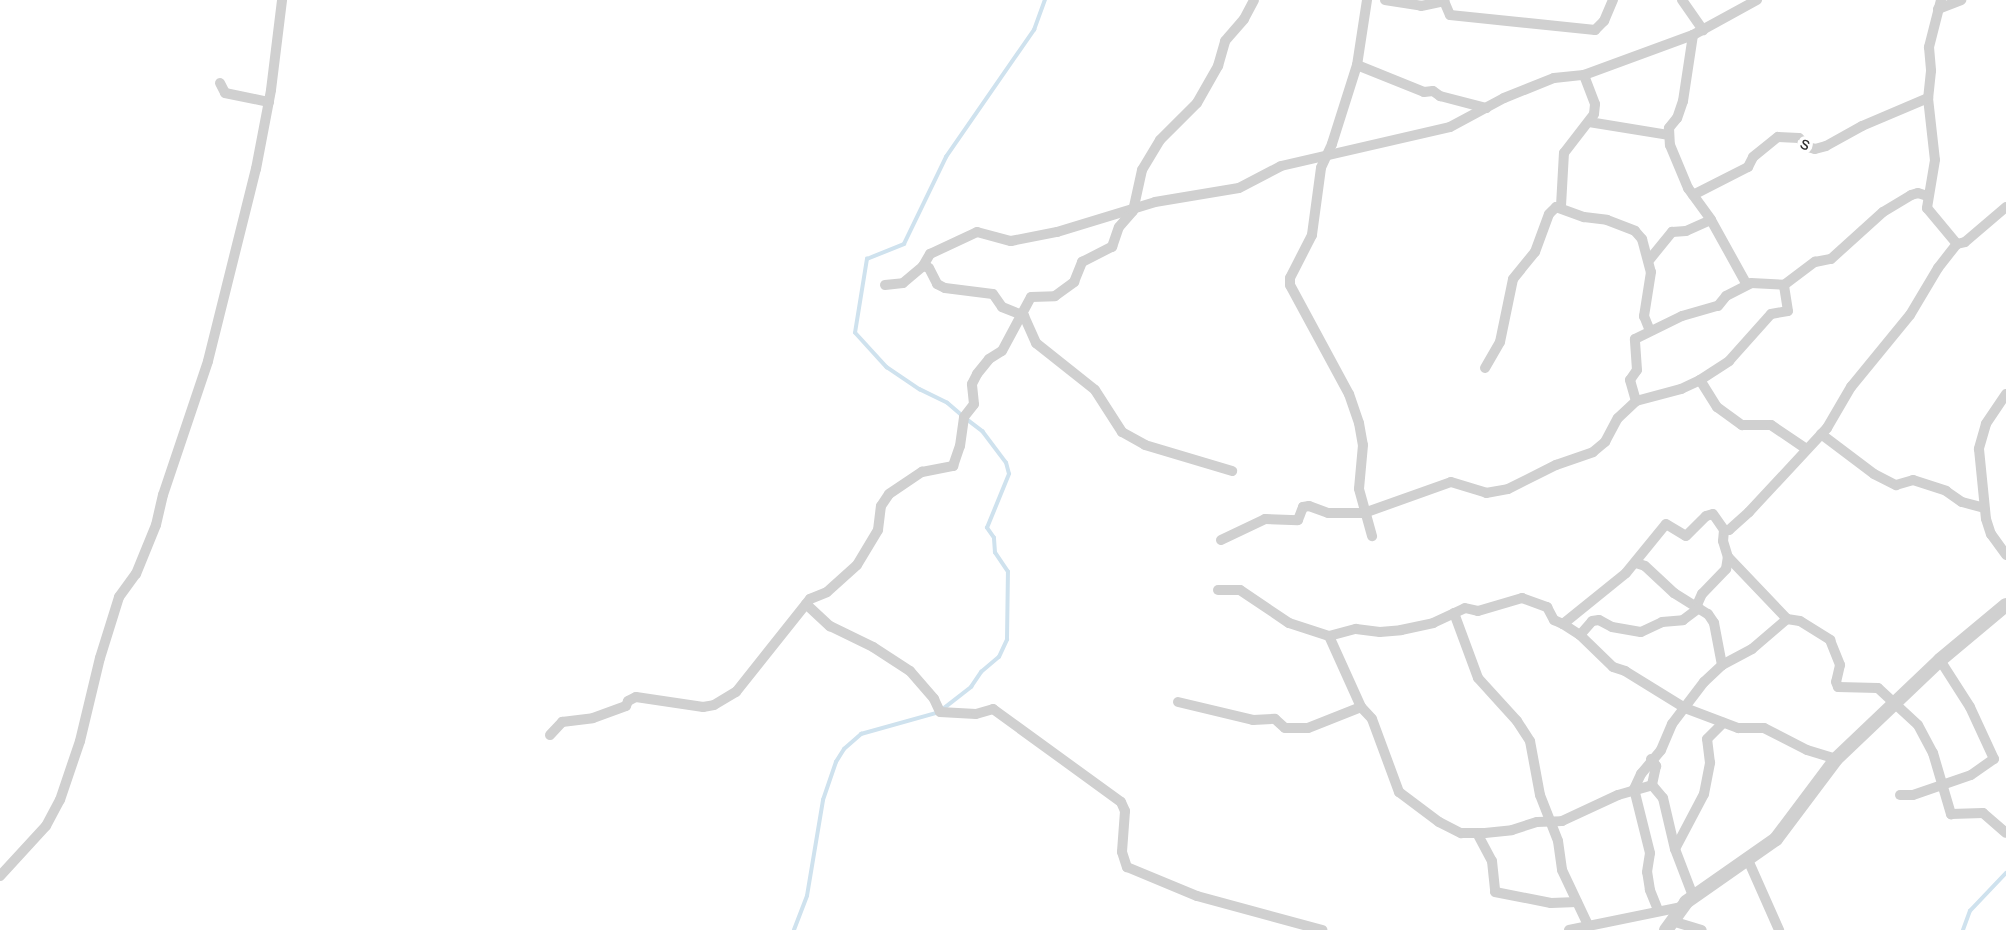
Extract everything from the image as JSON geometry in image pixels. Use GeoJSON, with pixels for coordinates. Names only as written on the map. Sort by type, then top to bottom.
{"type":"FeatureCollection","features":[{"type":"Feature","properties":{"kind":"street"},"geometry":{"type":"LineString","coordinates":[[0,876],[46,826],[60,800],[80,741],[100,658],[119,597],[136,574],[156,525],[163,495],[208,361],[256,169],[269,102],[282,0]]}},
{"type":"Feature","properties":{"kind":"street"},"geometry":{"type":"LineString","coordinates":[[550,735],[562,722],[593,718],[626,706],[628,701],[636,697],[689,707],[714,705],[730,698],[764,660],[806,604],[827,592],[857,565],[878,530],[881,506],[889,494],[922,472],[953,466],[960,446],[964,417],[974,404],[972,384],[984,365],[1002,351],[1020,313],[1034,295],[1055,296],[1074,282],[1082,262],[1112,247],[1119,227],[1133,211],[1142,170],[1160,140],[1197,103],[1218,66],[1225,41],[1244,19],[1254,0]]}},
{"type":"Feature","properties":{"kind":"street"},"geometry":{"type":"LineString","coordinates":[[1367,0],[1357,65],[1321,168],[1312,235],[1290,278],[1290,285],[1349,394],[1359,423],[1363,445],[1359,489],[1372,536]]}},
{"type":"Feature","properties":{"kind":"street"},"geometry":{"type":"LineString","coordinates":[[1385,0],[1421,6],[1444,1],[1450,15],[1595,30],[1604,21],[1613,0]]}},
{"type":"Feature","properties":{"kind":"street"},"geometry":{"type":"LineString","coordinates":[[1682,0],[1698,32],[1684,101],[1668,135],[1693,195],[1711,220],[1747,285]]}},
{"type":"Feature","properties":{"kind":"street"},"geometry":{"type":"LineString","coordinates":[[885,285],[903,283],[923,266],[930,254],[977,232],[1011,241],[1133,211],[1154,202],[1239,188],[1281,166],[1436,131],[1504,98],[1554,78],[1584,75],[1698,32],[1757,0]]}},
{"type":"Feature","properties":{"kind":"street"},"geometry":{"type":"LineString","coordinates":[[1957,244],[1927,208],[1935,160],[1928,99],[1931,71],[1929,47],[1939,5],[1961,0]]}},
{"type":"Feature","properties":{"kind":"street"},"geometry":{"type":"LineString","coordinates":[[1357,65],[1424,92],[1433,91],[1440,96],[1486,108]]}},
{"type":"Feature","properties":{"kind":"street"},"geometry":{"type":"LineString","coordinates":[[1560,206],[1563,190],[1562,159],[1589,122],[1595,104],[1584,75]]}},
{"type":"Feature","properties":{"kind":"street"},"geometry":{"type":"LineString","coordinates":[[220,83],[225,93],[269,102]]}},
{"type":"Feature","properties":{"kind":"street","name":"s"},"geometry":{"type":"LineString","coordinates":[[1693,195],[1748,167],[1753,158],[1778,137],[1799,138],[1808,147],[1815,149],[1928,99]]}},
{"type":"Feature","properties":{"kind":"street"},"geometry":{"type":"LineString","coordinates":[[1589,122],[1668,135]]}},
{"type":"Feature","properties":{"kind":"street"},"geometry":{"type":"LineString","coordinates":[[1636,401],[1630,380],[1637,370],[1633,342],[1650,331],[1694,311],[1718,306],[1726,296],[1751,283],[1784,285],[1815,262],[1830,259],[1883,212],[1911,195],[1918,193],[1927,196]]}},
{"type":"Feature","properties":{"kind":"street"},"geometry":{"type":"LineString","coordinates":[[1485,368],[1500,342],[1513,279],[1535,252],[1552,209],[1560,206],[1584,217],[1607,220],[1635,231],[1647,247],[1650,287],[1644,316],[1650,331]]}},
{"type":"Feature","properties":{"kind":"street"},"geometry":{"type":"LineString","coordinates":[[1724,530],[1729,530],[1749,512],[1805,448],[1821,435],[1851,387],[1910,315],[1938,268],[1957,244],[1965,242],[2006,207]]}},
{"type":"Feature","properties":{"kind":"street"},"geometry":{"type":"LineString","coordinates":[[1650,259],[1672,232],[1686,231],[1711,220]]}},
{"type":"Feature","properties":{"kind":"street"},"geometry":{"type":"LineString","coordinates":[[923,266],[929,268],[937,284],[944,288],[993,294],[1002,307],[1024,316],[1036,343],[1095,390],[1122,432],[1146,445],[1232,471]]}},
{"type":"Feature","properties":{"kind":"street"},"geometry":{"type":"LineString","coordinates":[[1221,540],[1265,519],[1298,520],[1303,507],[1328,513],[1364,513],[1451,482],[1486,493],[1508,489],[1556,465],[1593,452],[1605,442],[1618,418],[1636,401],[1681,389],[1700,380],[1729,361],[1771,314],[1788,311],[1784,285]]}},
{"type":"Feature","properties":{"kind":"street"},"geometry":{"type":"LineString","coordinates":[[1700,380],[1717,407],[1742,425],[1771,425],[1805,448]]}},
{"type":"Feature","properties":{"kind":"street"},"geometry":{"type":"LineString","coordinates":[[2006,394],[1986,424],[1979,449],[1984,508],[1991,534],[2006,555]]}},
{"type":"Feature","properties":{"kind":"street"},"geometry":{"type":"LineString","coordinates":[[1821,435],[1874,474],[1896,485],[1913,480],[1946,491],[1962,502],[1984,508]]}},
{"type":"Feature","properties":{"kind":"street"},"geometry":{"type":"LineString","coordinates":[[1563,624],[1636,563],[1659,529],[1666,524],[1686,536],[1706,516],[1713,513],[1724,530],[1723,541],[1728,557],[1787,619],[1800,621],[1830,640],[1840,665],[1836,682],[1838,687],[1878,688],[1918,725],[1933,753],[1951,814],[1983,813],[2006,833]]}},
{"type":"Feature","properties":{"kind":"street"},"geometry":{"type":"LineString","coordinates":[[1580,635],[1592,621],[1599,620],[1612,627],[1641,632],[1662,622],[1683,620],[1698,606],[1702,594],[1726,569],[1728,557]]}},
{"type":"Feature","properties":{"kind":"street"},"geometry":{"type":"LineString","coordinates":[[1636,563],[1645,566],[1674,593],[1698,606],[1714,623],[1722,665]]}},
{"type":"Feature","properties":{"kind":"street"},"geometry":{"type":"LineString","coordinates":[[1218,590],[1240,590],[1289,624],[1329,636],[1356,629],[1380,632],[1401,630],[1433,623],[1465,608],[1478,611],[1527,598],[1547,607],[1555,620],[1580,635],[1613,667],[1685,708],[1738,727],[1764,728],[1807,750],[1836,759]]}},
{"type":"Feature","properties":{"kind":"street"},"geometry":{"type":"LineString","coordinates":[[806,604],[830,626],[873,647],[910,671],[934,699],[940,712],[976,715],[993,709],[1121,802],[1125,811],[1122,852],[1127,867],[1197,896],[1322,930]]}},
{"type":"Feature","properties":{"kind":"street"},"geometry":{"type":"LineString","coordinates":[[1702,930],[1669,925],[1681,907],[1693,897],[1776,839],[1836,759],[1941,660],[2006,605]]}},
{"type":"Feature","properties":{"kind":"street"},"geometry":{"type":"LineString","coordinates":[[1454,613],[1478,678],[1517,720],[1530,741],[1540,795],[1552,824],[1562,870],[1588,925]]}},
{"type":"Feature","properties":{"kind":"street"},"geometry":{"type":"LineString","coordinates":[[1658,910],[1650,890],[1647,872],[1650,853],[1634,789],[1651,759],[1661,750],[1672,724],[1722,665],[1752,649],[1787,619]]}},
{"type":"Feature","properties":{"kind":"street"},"geometry":{"type":"LineString","coordinates":[[1329,636],[1361,707],[1372,719],[1399,792],[1439,822],[1461,833],[1512,830],[1537,822],[1552,824],[1634,789],[1652,785]]}},
{"type":"Feature","properties":{"kind":"street"},"geometry":{"type":"LineString","coordinates":[[1900,795],[1913,795],[1971,775],[1994,759],[1970,707],[1941,660]]}},
{"type":"Feature","properties":{"kind":"street"},"geometry":{"type":"LineString","coordinates":[[1178,702],[1253,720],[1275,719],[1284,728],[1308,728],[1361,707]]}},
{"type":"Feature","properties":{"kind":"street"},"geometry":{"type":"LineString","coordinates":[[1675,849],[1704,794],[1710,763],[1707,739],[1723,723]]}},
{"type":"Feature","properties":{"kind":"street"},"geometry":{"type":"LineString","coordinates":[[1651,759],[1656,766],[1652,785]]}},
{"type":"Feature","properties":{"kind":"street"},"geometry":{"type":"LineString","coordinates":[[1652,785],[1663,798],[1675,849],[1693,897]]}},
{"type":"Feature","properties":{"kind":"street"},"geometry":{"type":"LineString","coordinates":[[1477,833],[1492,861],[1495,892],[1551,903],[1577,902]]}},
{"type":"Feature","properties":{"kind":"street"},"geometry":{"type":"LineString","coordinates":[[1748,860],[1779,930]]}},
{"type":"Feature","properties":{"kind":"street"},"geometry":{"type":"LineString","coordinates":[[1569,930],[1681,907]]}},
{"type":"Feature","properties":{"kind":"waterway"},"geometry":{"type":"LineString","coordinates":[[961,415],[947,403],[920,390],[887,368],[855,333],[867,259],[904,244],[946,157],[1034,30],[1045,0]]}},
{"type":"Feature","properties":{"kind":"waterway"},"geometry":{"type":"LineString","coordinates":[[943,709],[971,687],[981,672],[999,657],[1007,640],[1008,572],[995,553],[994,538],[987,528],[1009,474],[1006,463],[983,432],[967,420]]}},
{"type":"Feature","properties":{"kind":"waterway"},"geometry":{"type":"LineString","coordinates":[[794,930],[807,896],[823,800],[836,762],[844,749],[861,734],[936,713]]}},
{"type":"Feature","properties":{"kind":"waterway"},"geometry":{"type":"LineString","coordinates":[[1963,930],[1970,911],[2006,873]]}}]}
